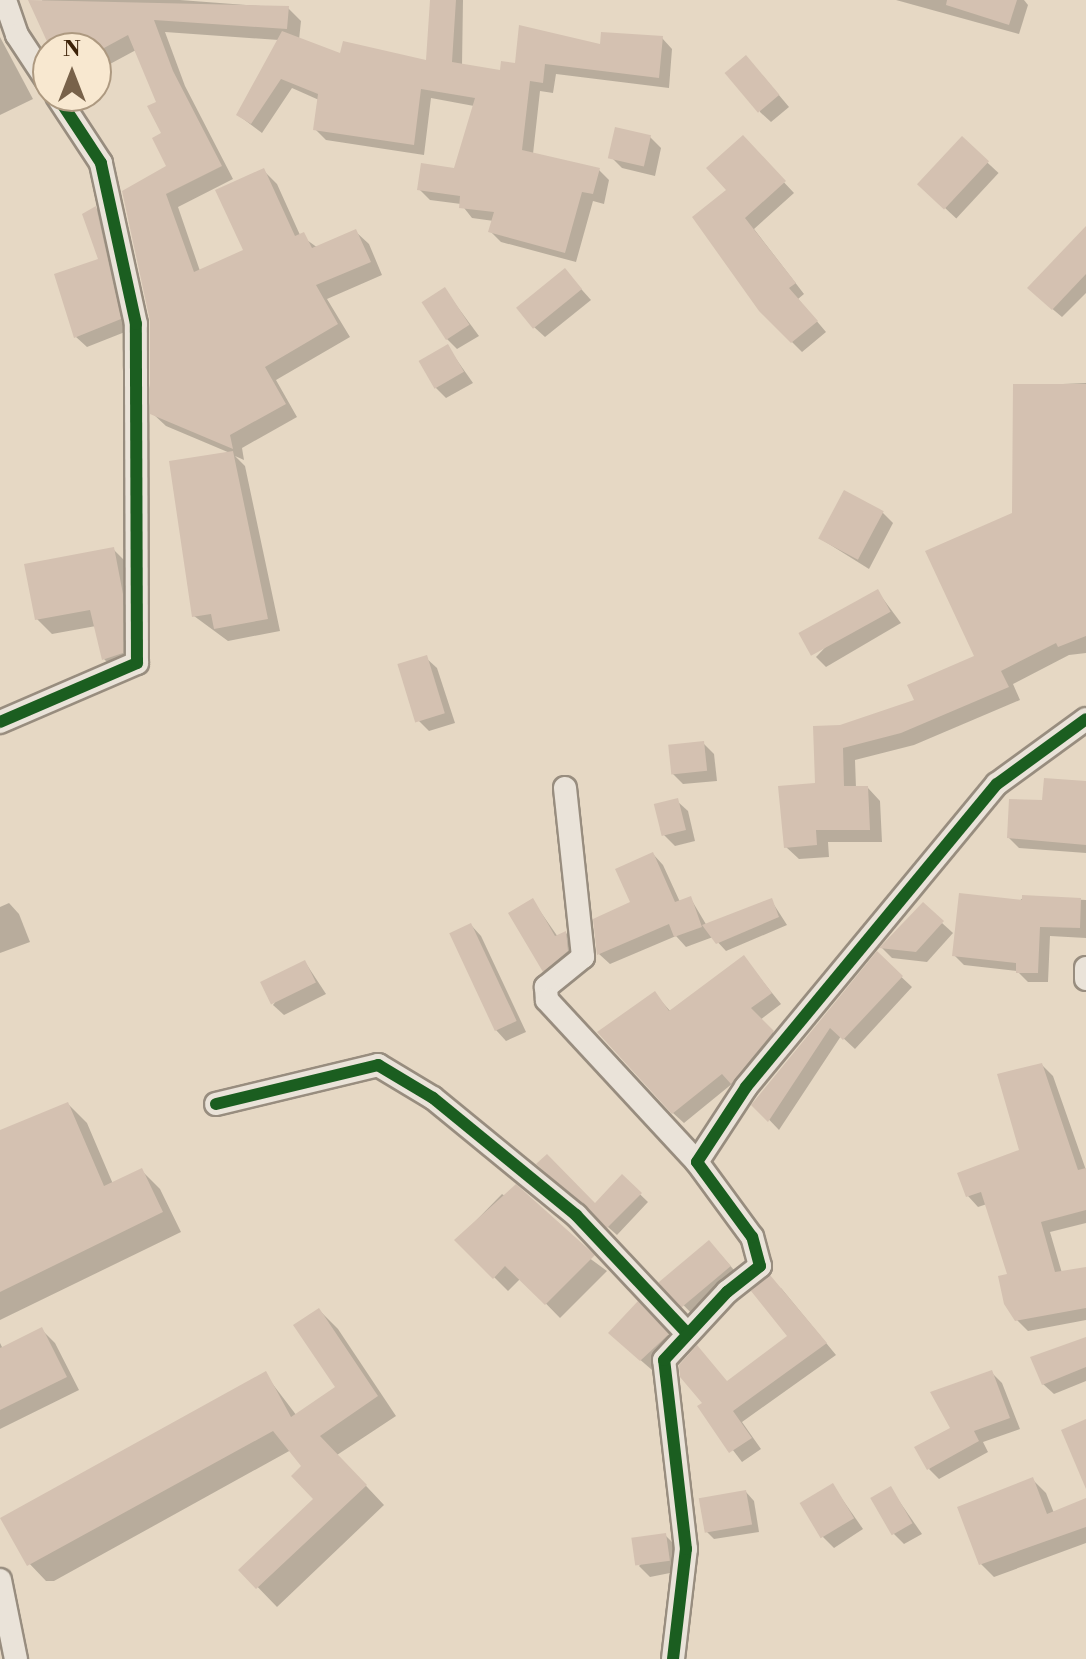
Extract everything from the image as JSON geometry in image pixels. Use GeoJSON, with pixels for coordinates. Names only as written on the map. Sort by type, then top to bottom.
{"type":"FeatureCollection","features":[{"type":"Feature","properties":{"kind":"street"},"geometry":{"type":"LineString","coordinates":[[5,0],[17,35],[32,58]]}},
{"type":"Feature","properties":{"kind":"street"},"geometry":{"type":"LineString","coordinates":[[0,722],[137,663],[136,324],[101,163],[68,112]]}},
{"type":"Feature","properties":{"kind":"street"},"geometry":{"type":"LineString","coordinates":[[697,1162],[746,1087],[997,784],[1086,719]]}},
{"type":"Feature","properties":{"kind":"street"},"geometry":{"type":"LineString","coordinates":[[565,788],[583,957],[546,987],[547,1000],[697,1162],[752,1237],[760,1266],[687,1333],[664,1360],[686,1549],[673,1659]]}},
{"type":"Feature","properties":{"kind":"street"},"geometry":{"type":"LineString","coordinates":[[1086,968],[1086,979]]}},
{"type":"Feature","properties":{"kind":"street"},"geometry":{"type":"LineString","coordinates":[[216,1104],[378,1065],[433,1098],[576,1215],[687,1333]]}},
{"type":"Feature","properties":{"kind":"street"},"geometry":{"type":"LineString","coordinates":[[0,1580],[16,1659]]}},
{"type":"Feature","properties":{"kind":"building"},"geometry":{"type":"Polygon","coordinates":[[[28,0],[289,6],[287,29],[154,20],[173,71],[222,166],[166,194],[194,272],[243,250],[215,190],[264,168],[295,236],[304,232],[312,248],[356,229],[371,262],[316,285],[338,324],[265,367],[286,404],[230,435],[233,449],[150,414],[150,321],[122,191],[166,166],[152,138],[161,133],[147,106],[156,102],[128,35],[112,44],[112,32],[43,32],[28,0]]]}},
{"type":"Feature","properties":{"kind":"building"},"geometry":{"type":"Polygon","coordinates":[[[430,0],[456,0],[452,62],[500,70],[501,61],[515,63],[519,25],[600,44],[601,32],[663,36],[659,78],[545,64],[543,83],[530,81],[522,150],[600,168],[593,194],[582,192],[565,253],[488,232],[494,212],[459,208],[460,196],[417,190],[421,163],[454,168],[475,98],[421,89],[414,145],[313,130],[318,94],[281,79],[251,124],[236,115],[282,31],[340,53],[343,41],[426,60],[430,0]]]}},
{"type":"Feature","properties":{"kind":"building"},"geometry":{"type":"Polygon","coordinates":[[[947,0],[1017,0],[1009,25],[946,5],[947,0]]]}},
{"type":"Feature","properties":{"kind":"building"},"geometry":{"type":"Polygon","coordinates":[[[746,55],[779,95],[758,113],[725,73],[746,55]]]}},
{"type":"Feature","properties":{"kind":"building"},"geometry":{"type":"Polygon","coordinates":[[[615,127],[651,135],[644,167],[608,158],[615,127]]]}},
{"type":"Feature","properties":{"kind":"building"},"geometry":{"type":"Polygon","coordinates":[[[743,135],[786,181],[745,218],[796,283],[789,288],[818,321],[791,343],[759,311],[692,217],[726,190],[706,168],[743,135]]]}},
{"type":"Feature","properties":{"kind":"building"},"geometry":{"type":"Polygon","coordinates":[[[962,136],[989,161],[944,210],[917,184],[962,136]]]}},
{"type":"Feature","properties":{"kind":"building"},"geometry":{"type":"Polygon","coordinates":[[[96,206],[121,319],[74,338],[54,274],[98,259],[82,214],[96,206]]]}},
{"type":"Feature","properties":{"kind":"building"},"geometry":{"type":"Polygon","coordinates":[[[1086,226],[1086,274],[1052,310],[1027,288],[1086,226]]]}},
{"type":"Feature","properties":{"kind":"building"},"geometry":{"type":"Polygon","coordinates":[[[565,268],[582,289],[533,329],[516,308],[565,268]]]}},
{"type":"Feature","properties":{"kind":"building"},"geometry":{"type":"Polygon","coordinates":[[[445,287],[470,325],[446,340],[422,302],[445,287]]]}},
{"type":"Feature","properties":{"kind":"building"},"geometry":{"type":"Polygon","coordinates":[[[448,344],[464,372],[435,389],[419,361],[448,344]]]}},
{"type":"Feature","properties":{"kind":"building"},"geometry":{"type":"Polygon","coordinates":[[[1013,384],[1086,384],[1086,636],[1058,647],[1056,643],[1001,671],[1009,687],[901,733],[843,748],[844,786],[868,786],[870,830],[816,830],[817,845],[784,848],[778,786],[815,783],[813,726],[840,725],[914,700],[907,685],[974,656],[925,551],[1012,513],[1013,384]]]}},
{"type":"Feature","properties":{"kind":"building"},"geometry":{"type":"Polygon","coordinates":[[[233,451],[268,619],[214,629],[211,614],[192,617],[169,461],[233,451]]]}},
{"type":"Feature","properties":{"kind":"building"},"geometry":{"type":"Polygon","coordinates":[[[844,490],[884,511],[858,560],[818,539],[844,490]]]}},
{"type":"Feature","properties":{"kind":"building"},"geometry":{"type":"Polygon","coordinates":[[[114,547],[123,594],[123,653],[102,660],[90,610],[35,620],[24,564],[114,547]]]}},
{"type":"Feature","properties":{"kind":"building"},"geometry":{"type":"Polygon","coordinates":[[[878,589],[891,612],[811,656],[798,633],[878,589]]]}},
{"type":"Feature","properties":{"kind":"building"},"geometry":{"type":"Polygon","coordinates":[[[427,655],[445,713],[415,722],[397,664],[427,655]]]}},
{"type":"Feature","properties":{"kind":"building"},"geometry":{"type":"Polygon","coordinates":[[[704,741],[707,771],[671,775],[668,745],[704,741]]]}},
{"type":"Feature","properties":{"kind":"building"},"geometry":{"type":"Polygon","coordinates":[[[1044,778],[1086,781],[1086,845],[1007,838],[1009,799],[1042,800],[1044,778]]]}},
{"type":"Feature","properties":{"kind":"building"},"geometry":{"type":"Polygon","coordinates":[[[678,798],[686,830],[662,836],[654,804],[678,798]]]}},
{"type":"Feature","properties":{"kind":"building"},"geometry":{"type":"Polygon","coordinates":[[[653,852],[675,902],[691,896],[702,927],[674,937],[669,924],[597,955],[593,919],[630,902],[615,869],[653,852]]]}},
{"type":"Feature","properties":{"kind":"building"},"geometry":{"type":"Polygon","coordinates":[[[959,893],[1022,900],[1022,895],[1081,898],[1080,928],[1040,927],[1038,973],[1016,973],[1016,963],[952,956],[959,893]]]}},
{"type":"Feature","properties":{"kind":"building"},"geometry":{"type":"Polygon","coordinates":[[[533,898],[555,936],[566,931],[568,951],[543,972],[508,913],[533,898]]]}},
{"type":"Feature","properties":{"kind":"building"},"geometry":{"type":"Polygon","coordinates":[[[772,898],[779,917],[716,944],[702,925],[772,898]]]}},
{"type":"Feature","properties":{"kind":"building"},"geometry":{"type":"Polygon","coordinates":[[[923,902],[944,921],[916,952],[879,948],[923,902]]]}},
{"type":"Feature","properties":{"kind":"building"},"geometry":{"type":"Polygon","coordinates":[[[471,923],[517,1021],[495,1031],[449,933],[471,923]]]}},
{"type":"Feature","properties":{"kind":"building"},"geometry":{"type":"Polygon","coordinates":[[[877,951],[903,976],[843,1040],[830,1028],[768,1122],[751,1105],[877,951]]]}},
{"type":"Feature","properties":{"kind":"building"},"geometry":{"type":"Polygon","coordinates":[[[744,955],[772,993],[751,1008],[774,1031],[731,1084],[722,1074],[672,1114],[597,1032],[655,991],[669,1011],[744,955]]]}},
{"type":"Feature","properties":{"kind":"building"},"geometry":{"type":"Polygon","coordinates":[[[305,960],[316,982],[271,1004],[260,982],[305,960]]]}},
{"type":"Feature","properties":{"kind":"building"},"geometry":{"type":"Polygon","coordinates":[[[1042,1063],[1078,1170],[1086,1168],[1086,1210],[1041,1222],[1055,1272],[1086,1267],[1086,1308],[1015,1321],[1004,1304],[998,1276],[1007,1274],[981,1192],[966,1197],[957,1173],[1019,1150],[997,1074],[1042,1063]]]}},
{"type":"Feature","properties":{"kind":"building"},"geometry":{"type":"Polygon","coordinates":[[[68,1102],[104,1186],[142,1168],[163,1212],[0,1292],[0,1130],[68,1102]]]}},
{"type":"Feature","properties":{"kind":"building"},"geometry":{"type":"Polygon","coordinates":[[[547,1154],[595,1203],[622,1174],[642,1193],[607,1228],[536,1164],[547,1154]]]}},
{"type":"Feature","properties":{"kind":"building"},"geometry":{"type":"Polygon","coordinates":[[[516,1184],[595,1255],[545,1305],[505,1266],[493,1279],[454,1240],[516,1184]]]}},
{"type":"Feature","properties":{"kind":"building"},"geometry":{"type":"Polygon","coordinates":[[[709,1240],[731,1266],[680,1308],[658,1282],[709,1240]]]}},
{"type":"Feature","properties":{"kind":"building"},"geometry":{"type":"Polygon","coordinates":[[[770,1275],[827,1343],[733,1411],[752,1438],[729,1453],[697,1406],[702,1403],[680,1377],[679,1365],[697,1345],[727,1381],[787,1336],[751,1291],[770,1275]]]}},
{"type":"Feature","properties":{"kind":"building"},"geometry":{"type":"Polygon","coordinates":[[[638,1301],[669,1334],[640,1361],[608,1333],[638,1301]]]}},
{"type":"Feature","properties":{"kind":"building"},"geometry":{"type":"Polygon","coordinates":[[[319,1308],[378,1396],[320,1436],[367,1485],[256,1589],[238,1570],[313,1499],[291,1476],[301,1466],[273,1431],[27,1566],[0,1518],[266,1371],[291,1417],[335,1387],[293,1325],[319,1308]]]}},
{"type":"Feature","properties":{"kind":"building"},"geometry":{"type":"Polygon","coordinates":[[[42,1327],[67,1377],[0,1410],[0,1348],[42,1327]]]}},
{"type":"Feature","properties":{"kind":"building"},"geometry":{"type":"Polygon","coordinates":[[[1086,1337],[1086,1367],[1042,1385],[1030,1357],[1086,1337]]]}},
{"type":"Feature","properties":{"kind":"building"},"geometry":{"type":"Polygon","coordinates":[[[992,1370],[1010,1418],[974,1431],[979,1441],[927,1470],[914,1447],[950,1428],[930,1392],[992,1370]]]}},
{"type":"Feature","properties":{"kind":"building"},"geometry":{"type":"Polygon","coordinates":[[[1086,1419],[1086,1489],[1061,1430],[1086,1419]]]}},
{"type":"Feature","properties":{"kind":"building"},"geometry":{"type":"Polygon","coordinates":[[[1033,1477],[1047,1514],[1086,1498],[1086,1527],[979,1565],[957,1507],[1033,1477]]]}},
{"type":"Feature","properties":{"kind":"building"},"geometry":{"type":"Polygon","coordinates":[[[833,1483],[854,1518],[821,1538],[800,1503],[833,1483]]]}},
{"type":"Feature","properties":{"kind":"building"},"geometry":{"type":"Polygon","coordinates":[[[891,1486],[913,1523],[892,1535],[870,1498],[891,1486]]]}},
{"type":"Feature","properties":{"kind":"building"},"geometry":{"type":"Polygon","coordinates":[[[746,1490],[752,1524],[705,1533],[699,1498],[746,1490]]]}},
{"type":"Feature","properties":{"kind":"building"},"geometry":{"type":"Polygon","coordinates":[[[666,1533],[670,1561],[635,1566],[631,1538],[666,1533]]]}},
{"type":"Feature","properties":{"kind":"cycle path"},"geometry":{"type":"LineString","coordinates":[[0,722],[137,663],[136,324],[101,163],[68,112]]}},
{"type":"Feature","properties":{"kind":"cycle path"},"geometry":{"type":"LineString","coordinates":[[673,1659],[686,1549],[664,1360],[727,1292],[760,1266],[752,1237],[697,1162],[746,1087],[997,784],[1086,719]]}},
{"type":"Feature","properties":{"kind":"cycle path"},"geometry":{"type":"LineString","coordinates":[[216,1104],[378,1065],[433,1098],[576,1215],[687,1333]]}}]}
